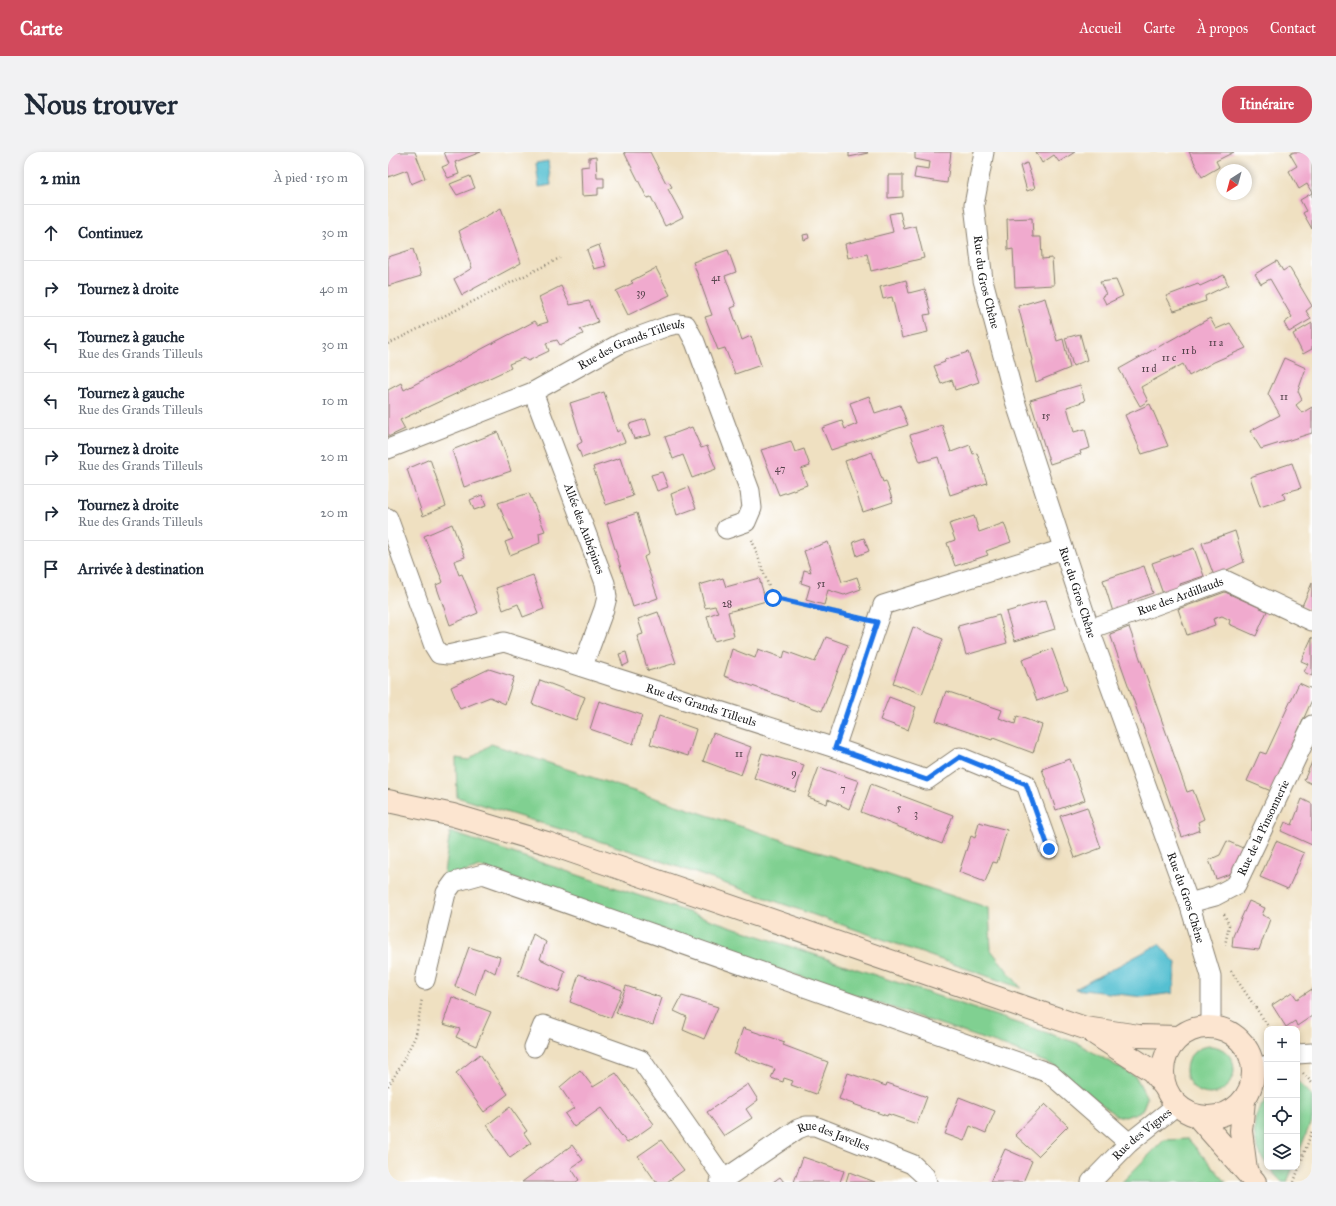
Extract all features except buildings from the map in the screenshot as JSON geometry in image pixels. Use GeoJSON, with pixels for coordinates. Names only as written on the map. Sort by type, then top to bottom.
{"type":"FeatureCollection","features":[{"type":"Feature","properties":{"kind":"street","name":"Rue du Gros Chêne"},"geometry":{"type":"LineString","coordinates":[[984,152],[974,205],[983,280],[1015,401],[1063,549],[1090,629],[1189,903],[1211,976],[1211,1026]]}},
{"type":"Feature","properties":{"kind":"street","name":"Rue des Grands Tilleuls"},"geometry":{"type":"LineString","coordinates":[[388,449],[533,392],[621,343],[668,326],[677,324],[686,325],[695,342],[750,491],[752,508],[746,522]]}},
{"type":"Feature","properties":{"kind":"street","name":"Allée des Aubépines"},"geometry":{"type":"LineString","coordinates":[[533,392],[605,583],[607,597],[604,609],[583,666]]}},
{"type":"Feature","properties":{"kind":"street","name":"Rue des Grands Tilleuls"},"geometry":{"type":"LineString","coordinates":[[388,518],[434,646],[439,654],[448,655],[504,642],[583,666],[835,748],[927,780],[960,757],[1026,784],[1049,849]]}},
{"type":"Feature","properties":{"kind":"street"},"geometry":{"type":"LineString","coordinates":[[726,529],[746,522]]}},
{"type":"Feature","properties":{"kind":"street"},"geometry":{"type":"LineString","coordinates":[[835,748],[883,605],[1063,549]]}},
{"type":"Feature","properties":{"kind":"street","name":"Rue des Ardillauds"},"geometry":{"type":"LineString","coordinates":[[1090,629],[1225,580],[1312,621]]}},
{"type":"Feature","properties":{"kind":"street","name":"Rue de la Pinsonnerie"},"geometry":{"type":"LineString","coordinates":[[1189,903],[1215,896],[1236,885],[1312,725]]}},
{"type":"Feature","properties":{"kind":"street"},"geometry":{"type":"LineString","coordinates":[[388,801],[453,814],[547,843],[1086,1028],[1139,1036],[1178,1037]]}},
{"type":"Feature","properties":{"kind":"street"},"geometry":{"type":"LineString","coordinates":[[425,980],[446,893],[454,882],[483,874],[1049,1073],[1129,1143]]}},
{"type":"Feature","properties":{"kind":"street"},"geometry":{"type":"LineString","coordinates":[[534,1047],[543,1025],[641,1060],[722,1180]]}},
{"type":"Feature","properties":{"kind":"street"},"geometry":{"type":"LineString","coordinates":[[1165,1087],[1163,1073],[1164,1060],[1170,1047],[1178,1037],[1199,1027],[1211,1026],[1224,1029],[1241,1041],[1251,1058],[1260,1068],[1244,1100],[1241,1131],[1251,1176]]}},
{"type":"Feature","properties":{"kind":"street"},"geometry":{"type":"LineString","coordinates":[[1086,1028],[1152,1071],[1177,1105],[1197,1116],[1251,1176]]}},
{"type":"Feature","properties":{"kind":"street"},"geometry":{"type":"LineString","coordinates":[[1300,1054],[1312,1053]]}},
{"type":"Feature","properties":{"kind":"street"},"geometry":{"type":"LineString","coordinates":[[1197,1116],[1210,1117],[1222,1115],[1234,1109],[1244,1100]]}},
{"type":"Feature","properties":{"kind":"street","name":"Rue des Vignes"},"geometry":{"type":"LineString","coordinates":[[1091,1182],[1129,1143],[1177,1105]]}},
{"type":"Feature","properties":{"kind":"street","name":"Rue des Javelles"},"geometry":{"type":"LineString","coordinates":[[722,1180],[798,1129],[806,1126],[815,1126],[912,1164],[925,1176],[927,1182]]}},
{"type":"Feature","properties":{"kind":"path"},"geometry":{"type":"LineString","coordinates":[[388,344],[560,258]]}},
{"type":"Feature","properties":{"kind":"path"},"geometry":{"type":"LineString","coordinates":[[746,522],[773,598],[877,622]]}},
{"type":"Feature","properties":{"kind":"path"},"geometry":{"type":"LineString","coordinates":[[1215,896],[1229,925],[1224,942],[1225,950]]}},
{"type":"Feature","properties":{"kind":"path"},"geometry":{"type":"LineString","coordinates":[[1227,964],[1268,1026]]}},
{"type":"Feature","properties":{"kind":"path"},"geometry":{"type":"LineString","coordinates":[[388,1086],[399,1070],[416,1035],[425,980]]}},
{"type":"Feature","properties":{"kind":"path"},"geometry":{"type":"LineString","coordinates":[[1294,1182],[1312,1131]]}},
{"type":"Feature","properties":{"kind":"green space"},"geometry":{"type":"Polygon","coordinates":[[[491,744],[989,908],[991,950],[1021,988],[650,857],[457,797],[456,758],[469,760],[491,744]]]}},
{"type":"Feature","properties":{"kind":"green space"},"geometry":{"type":"Polygon","coordinates":[[[450,832],[1077,1043],[1136,1077],[1147,1098],[1142,1111],[1125,1117],[1115,1115],[1055,1066],[1007,1047],[480,867],[443,879],[450,832]]]}},
{"type":"Feature","properties":{"kind":"green space"},"geometry":{"type":"Polygon","coordinates":[[[1205,1046],[1215,1046],[1227,1053],[1234,1065],[1234,1075],[1227,1087],[1215,1094],[1205,1094],[1197,1090],[1190,1083],[1186,1075],[1186,1065],[1190,1057],[1197,1050],[1205,1046]]]}},
{"type":"Feature","properties":{"kind":"green space"},"geometry":{"type":"Polygon","coordinates":[[[1300,1083],[1312,1097],[1312,1119],[1300,1149],[1300,1083]]]}},
{"type":"Feature","properties":{"kind":"green space"},"geometry":{"type":"Polygon","coordinates":[[[1264,1102],[1264,1160],[1255,1135],[1257,1114],[1264,1102]]]}},
{"type":"Feature","properties":{"kind":"green space"},"geometry":{"type":"Polygon","coordinates":[[[1188,1139],[1226,1182],[1122,1182],[1164,1140],[1188,1139]]]}},
{"type":"Feature","properties":{"kind":"green space"},"geometry":{"type":"Polygon","coordinates":[[[1271,1170],[1292,1170],[1287,1182],[1282,1182],[1271,1170]]]}},
{"type":"Feature","properties":{"kind":"water"},"geometry":{"type":"Polygon","coordinates":[[[548,161],[551,185],[539,187],[536,163],[548,161]]]}},
{"type":"Feature","properties":{"kind":"water"},"geometry":{"type":"Polygon","coordinates":[[[1159,944],[1176,963],[1173,993],[1143,997],[1075,989],[1159,944]]]}},
{"type":"Feature","properties":{"kind":"route"},"geometry":{"type":"LineString","coordinates":[[773,598],[877,622],[835,748],[927,780],[960,757],[1026,784],[1049,849]]}}]}
